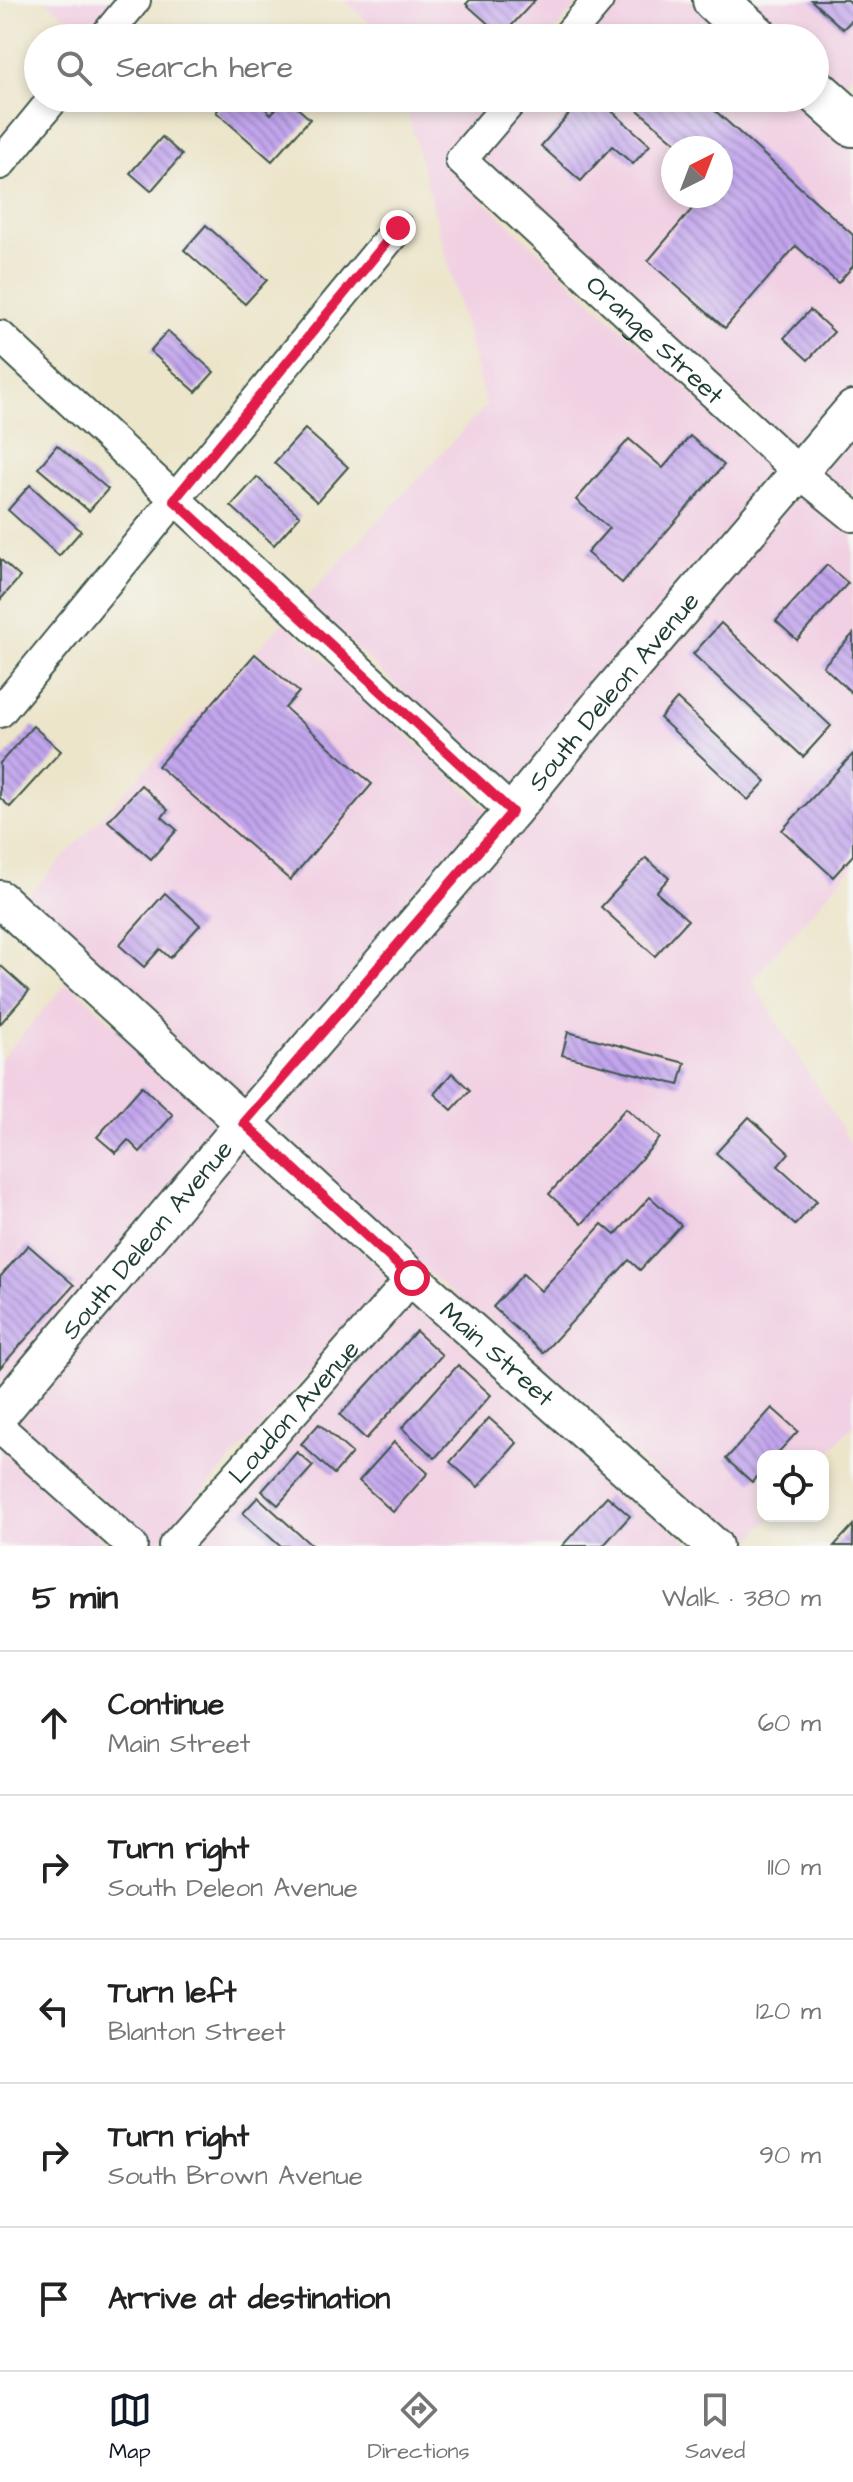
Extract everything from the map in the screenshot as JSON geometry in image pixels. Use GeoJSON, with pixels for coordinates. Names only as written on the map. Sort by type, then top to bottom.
{"type":"FeatureCollection","features":[{"type":"Feature","properties":{"kind":"main road"},"geometry":{"type":"LineString","coordinates":[[715,0],[742,24]]}},
{"type":"Feature","properties":{"kind":"street"},"geometry":{"type":"LineString","coordinates":[[115,24],[135,0]]}},
{"type":"Feature","properties":{"kind":"street"},"geometry":{"type":"LineString","coordinates":[[578,24],[598,0]]}},
{"type":"Feature","properties":{"kind":"street"},"geometry":{"type":"LineString","coordinates":[[0,164],[43,112]]}},
{"type":"Feature","properties":{"kind":"street","name":"Orange Street"},"geometry":{"type":"LineString","coordinates":[[502,112],[461,160],[800,473],[853,516]]}},
{"type":"Feature","properties":{"kind":"street"},"geometry":{"type":"LineString","coordinates":[[0,712],[398,228]]}},
{"type":"Feature","properties":{"kind":"street"},"geometry":{"type":"LineString","coordinates":[[0,336],[512,812]]}},
{"type":"Feature","properties":{"kind":"street","name":"South Deleon Avenue"},"geometry":{"type":"LineString","coordinates":[[0,1414],[853,409]]}},
{"type":"Feature","properties":{"kind":"street","name":"Main Street"},"geometry":{"type":"LineString","coordinates":[[0,899],[412,1278],[714,1546]]}},
{"type":"Feature","properties":{"kind":"street","name":"Loudon Avenue"},"geometry":{"type":"LineString","coordinates":[[174,1546],[412,1278]]}},
{"type":"Feature","properties":{"kind":"street"},"geometry":{"type":"LineString","coordinates":[[0,1428],[132,1546]]}},
{"type":"Feature","properties":{"kind":"shaded area"},"geometry":{"type":"Polygon","coordinates":[[[46,0],[119,0],[100,24],[74,24],[46,0]]]}},
{"type":"Feature","properties":{"kind":"shaded area"},"geometry":{"type":"Polygon","coordinates":[[[344,0],[581,0],[561,24],[371,24],[344,0]]]}},
{"type":"Feature","properties":{"kind":"shaded area"},"geometry":{"type":"Polygon","coordinates":[[[615,0],[693,0],[720,24],[594,24],[615,0]]]}},
{"type":"Feature","properties":{"kind":"shaded area"},"geometry":{"type":"Polygon","coordinates":[[[737,0],[853,0],[853,73],[838,91],[829,83],[829,24],[764,24],[737,0]]]}},
{"type":"Feature","properties":{"kind":"shaded area"},"geometry":{"type":"Polygon","coordinates":[[[408,112],[485,112],[443,163],[781,476],[512,792],[304,600],[486,406],[408,112]]]}},
{"type":"Feature","properties":{"kind":"shaded area"},"geometry":{"type":"Polygon","coordinates":[[[519,112],[818,112],[853,144],[853,390],[800,454],[480,157],[519,112]]]}},
{"type":"Feature","properties":{"kind":"shaded area"},"geometry":{"type":"Polygon","coordinates":[[[853,430],[853,497],[819,470],[853,430]]]}},
{"type":"Feature","properties":{"kind":"shaded area"},"geometry":{"type":"Polygon","coordinates":[[[800,493],[853,534],[853,866],[752,980],[853,1147],[853,1425],[829,1452],[757,1450],[757,1522],[767,1522],[746,1546],[736,1546],[262,1121],[800,493]]]}},
{"type":"Feature","properties":{"kind":"shaded area"},"geometry":{"type":"Polygon","coordinates":[[[284,621],[493,815],[244,1104],[23,901],[284,621]]]}},
{"type":"Feature","properties":{"kind":"shaded area"},"geometry":{"type":"Polygon","coordinates":[[[68,982],[225,1126],[0,1394],[0,1060],[68,982]]]}},
{"type":"Feature","properties":{"kind":"shaded area"},"geometry":{"type":"Polygon","coordinates":[[[244,1143],[393,1280],[154,1546],[12,1419],[244,1143]]]}},
{"type":"Feature","properties":{"kind":"shaded area"},"geometry":{"type":"Polygon","coordinates":[[[412,1297],[692,1546],[190,1546],[412,1297]]]}},
{"type":"Feature","properties":{"kind":"shaded area"},"geometry":{"type":"Polygon","coordinates":[[[0,1448],[110,1546],[0,1546],[0,1448]]]}},
{"type":"Feature","properties":{"kind":"building"},"geometry":{"type":"Polygon","coordinates":[[[470,0],[535,0],[513,24],[488,24],[466,4],[470,0]]]}},
{"type":"Feature","properties":{"kind":"building"},"geometry":{"type":"Polygon","coordinates":[[[811,0],[848,0],[853,5],[853,19],[843,29],[811,0]]]}},
{"type":"Feature","properties":{"kind":"building"},"geometry":{"type":"Polygon","coordinates":[[[216,112],[302,112],[310,119],[272,161],[216,112]]]}},
{"type":"Feature","properties":{"kind":"building"},"geometry":{"type":"Polygon","coordinates":[[[571,112],[613,112],[650,145],[633,164],[612,146],[581,181],[541,146],[571,112]]]}},
{"type":"Feature","properties":{"kind":"building"},"geometry":{"type":"Polygon","coordinates":[[[640,112],[717,112],[853,235],[853,266],[838,283],[796,246],[725,328],[648,261],[693,208],[733,208],[733,136],[668,136],[640,112]]]}},
{"type":"Feature","properties":{"kind":"building"},"geometry":{"type":"Polygon","coordinates":[[[162,137],[182,155],[151,191],[130,173],[162,137]]]}},
{"type":"Feature","properties":{"kind":"building"},"geometry":{"type":"Polygon","coordinates":[[[206,225],[267,280],[245,304],[184,250],[206,225]]]}},
{"type":"Feature","properties":{"kind":"building"},"geometry":{"type":"Polygon","coordinates":[[[810,310],[834,332],[808,360],[784,338],[810,310]]]}},
{"type":"Feature","properties":{"kind":"building"},"geometry":{"type":"Polygon","coordinates":[[[168,331],[214,372],[196,392],[150,351],[168,331]]]}},
{"type":"Feature","properties":{"kind":"building"},"geometry":{"type":"Polygon","coordinates":[[[305,429],[348,467],[317,502],[274,463],[305,429]]]}},
{"type":"Feature","properties":{"kind":"building"},"geometry":{"type":"Polygon","coordinates":[[[690,436],[724,465],[622,583],[587,553],[609,528],[576,500],[629,439],[663,468],[690,436]]]}},
{"type":"Feature","properties":{"kind":"building"},"geometry":{"type":"Polygon","coordinates":[[[57,445],[108,489],[89,511],[38,468],[57,445]]]}},
{"type":"Feature","properties":{"kind":"building"},"geometry":{"type":"Polygon","coordinates":[[[257,477],[300,516],[274,545],[231,506],[257,477]]]}},
{"type":"Feature","properties":{"kind":"building"},"geometry":{"type":"Polygon","coordinates":[[[30,485],[81,531],[59,556],[8,510],[30,485]]]}},
{"type":"Feature","properties":{"kind":"building"},"geometry":{"type":"Polygon","coordinates":[[[0,559],[20,577],[0,600],[0,559]]]}},
{"type":"Feature","properties":{"kind":"building"},"geometry":{"type":"Polygon","coordinates":[[[827,565],[848,583],[797,640],[776,621],[827,565]]]}},
{"type":"Feature","properties":{"kind":"building"},"geometry":{"type":"Polygon","coordinates":[[[721,623],[831,726],[803,757],[693,654],[721,623]]]}},
{"type":"Feature","properties":{"kind":"building"},"geometry":{"type":"Polygon","coordinates":[[[853,634],[853,694],[823,666],[853,634]]]}},
{"type":"Feature","properties":{"kind":"building"},"geometry":{"type":"Polygon","coordinates":[[[255,654],[299,692],[285,708],[372,784],[290,880],[158,766],[255,654]]]}},
{"type":"Feature","properties":{"kind":"building"},"geometry":{"type":"Polygon","coordinates":[[[677,699],[766,781],[748,800],[660,718],[677,699]]]}},
{"type":"Feature","properties":{"kind":"building"},"geometry":{"type":"Polygon","coordinates":[[[33,726],[61,751],[10,807],[0,798],[0,763],[33,726]]]}},
{"type":"Feature","properties":{"kind":"building"},"geometry":{"type":"Polygon","coordinates":[[[853,754],[853,855],[833,877],[782,830],[853,754]]]}},
{"type":"Feature","properties":{"kind":"building"},"geometry":{"type":"Polygon","coordinates":[[[141,785],[168,810],[162,817],[177,830],[151,859],[108,821],[141,785]]]}},
{"type":"Feature","properties":{"kind":"building"},"geometry":{"type":"Polygon","coordinates":[[[646,858],[669,878],[656,892],[688,920],[655,956],[601,907],[646,858]]]}},
{"type":"Feature","properties":{"kind":"building"},"geometry":{"type":"Polygon","coordinates":[[[165,893],[200,925],[170,958],[160,949],[144,967],[119,945],[165,893]]]}},
{"type":"Feature","properties":{"kind":"building"},"geometry":{"type":"Polygon","coordinates":[[[0,965],[29,991],[0,1024],[0,965]]]}},
{"type":"Feature","properties":{"kind":"building"},"geometry":{"type":"Polygon","coordinates":[[[568,1032],[685,1063],[679,1085],[562,1055],[568,1032]]]}},
{"type":"Feature","properties":{"kind":"building"},"geometry":{"type":"Polygon","coordinates":[[[452,1073],[470,1090],[452,1110],[434,1094],[452,1073]]]}},
{"type":"Feature","properties":{"kind":"building"},"geometry":{"type":"Polygon","coordinates":[[[142,1086],[173,1115],[140,1152],[128,1140],[116,1153],[97,1137],[142,1086]]]}},
{"type":"Feature","properties":{"kind":"building"},"geometry":{"type":"Polygon","coordinates":[[[626,1108],[660,1138],[582,1224],[549,1194],[626,1108]]]}},
{"type":"Feature","properties":{"kind":"building"},"geometry":{"type":"Polygon","coordinates":[[[749,1117],[789,1153],[778,1166],[817,1201],[795,1225],[716,1153],[749,1117]]]}},
{"type":"Feature","properties":{"kind":"building"},"geometry":{"type":"Polygon","coordinates":[[[650,1197],[681,1225],[640,1270],[629,1260],[543,1353],[493,1307],[523,1274],[541,1291],[602,1224],[615,1235],[650,1197]]]}},
{"type":"Feature","properties":{"kind":"building"},"geometry":{"type":"Polygon","coordinates":[[[28,1245],[74,1285],[0,1368],[0,1277],[28,1245]]]}},
{"type":"Feature","properties":{"kind":"building"},"geometry":{"type":"Polygon","coordinates":[[[416,1331],[442,1355],[366,1439],[340,1415],[416,1331]]]}},
{"type":"Feature","properties":{"kind":"building"},"geometry":{"type":"Polygon","coordinates":[[[458,1365],[491,1395],[435,1458],[402,1428],[458,1365]]]}},
{"type":"Feature","properties":{"kind":"building"},"geometry":{"type":"Polygon","coordinates":[[[772,1408],[798,1431],[781,1450],[757,1450],[757,1477],[752,1482],[726,1459],[772,1408]]]}},
{"type":"Feature","properties":{"kind":"building"},"geometry":{"type":"Polygon","coordinates":[[[489,1418],[517,1443],[478,1487],[450,1462],[489,1418]]]}},
{"type":"Feature","properties":{"kind":"building"},"geometry":{"type":"Polygon","coordinates":[[[319,1424],[352,1453],[334,1474],[301,1444],[319,1424]]]}},
{"type":"Feature","properties":{"kind":"building"},"geometry":{"type":"Polygon","coordinates":[[[394,1442],[428,1473],[393,1512],[359,1481],[394,1442]]]}},
{"type":"Feature","properties":{"kind":"building"},"geometry":{"type":"Polygon","coordinates":[[[297,1452],[313,1466],[278,1505],[262,1491],[297,1452]]]}},
{"type":"Feature","properties":{"kind":"building"},"geometry":{"type":"Polygon","coordinates":[[[607,1496],[630,1516],[603,1546],[562,1546],[607,1496]]]}},
{"type":"Feature","properties":{"kind":"building"},"geometry":{"type":"Polygon","coordinates":[[[258,1497],[312,1546],[280,1546],[243,1513],[258,1497]]]}},
{"type":"Feature","properties":{"kind":"building"},"geometry":{"type":"Polygon","coordinates":[[[853,1525],[853,1546],[834,1546],[853,1525]]]}},
{"type":"Feature","properties":{"kind":"route"},"geometry":{"type":"LineString","coordinates":[[398,228],[174,500],[512,812],[244,1123],[412,1278]]}}]}
